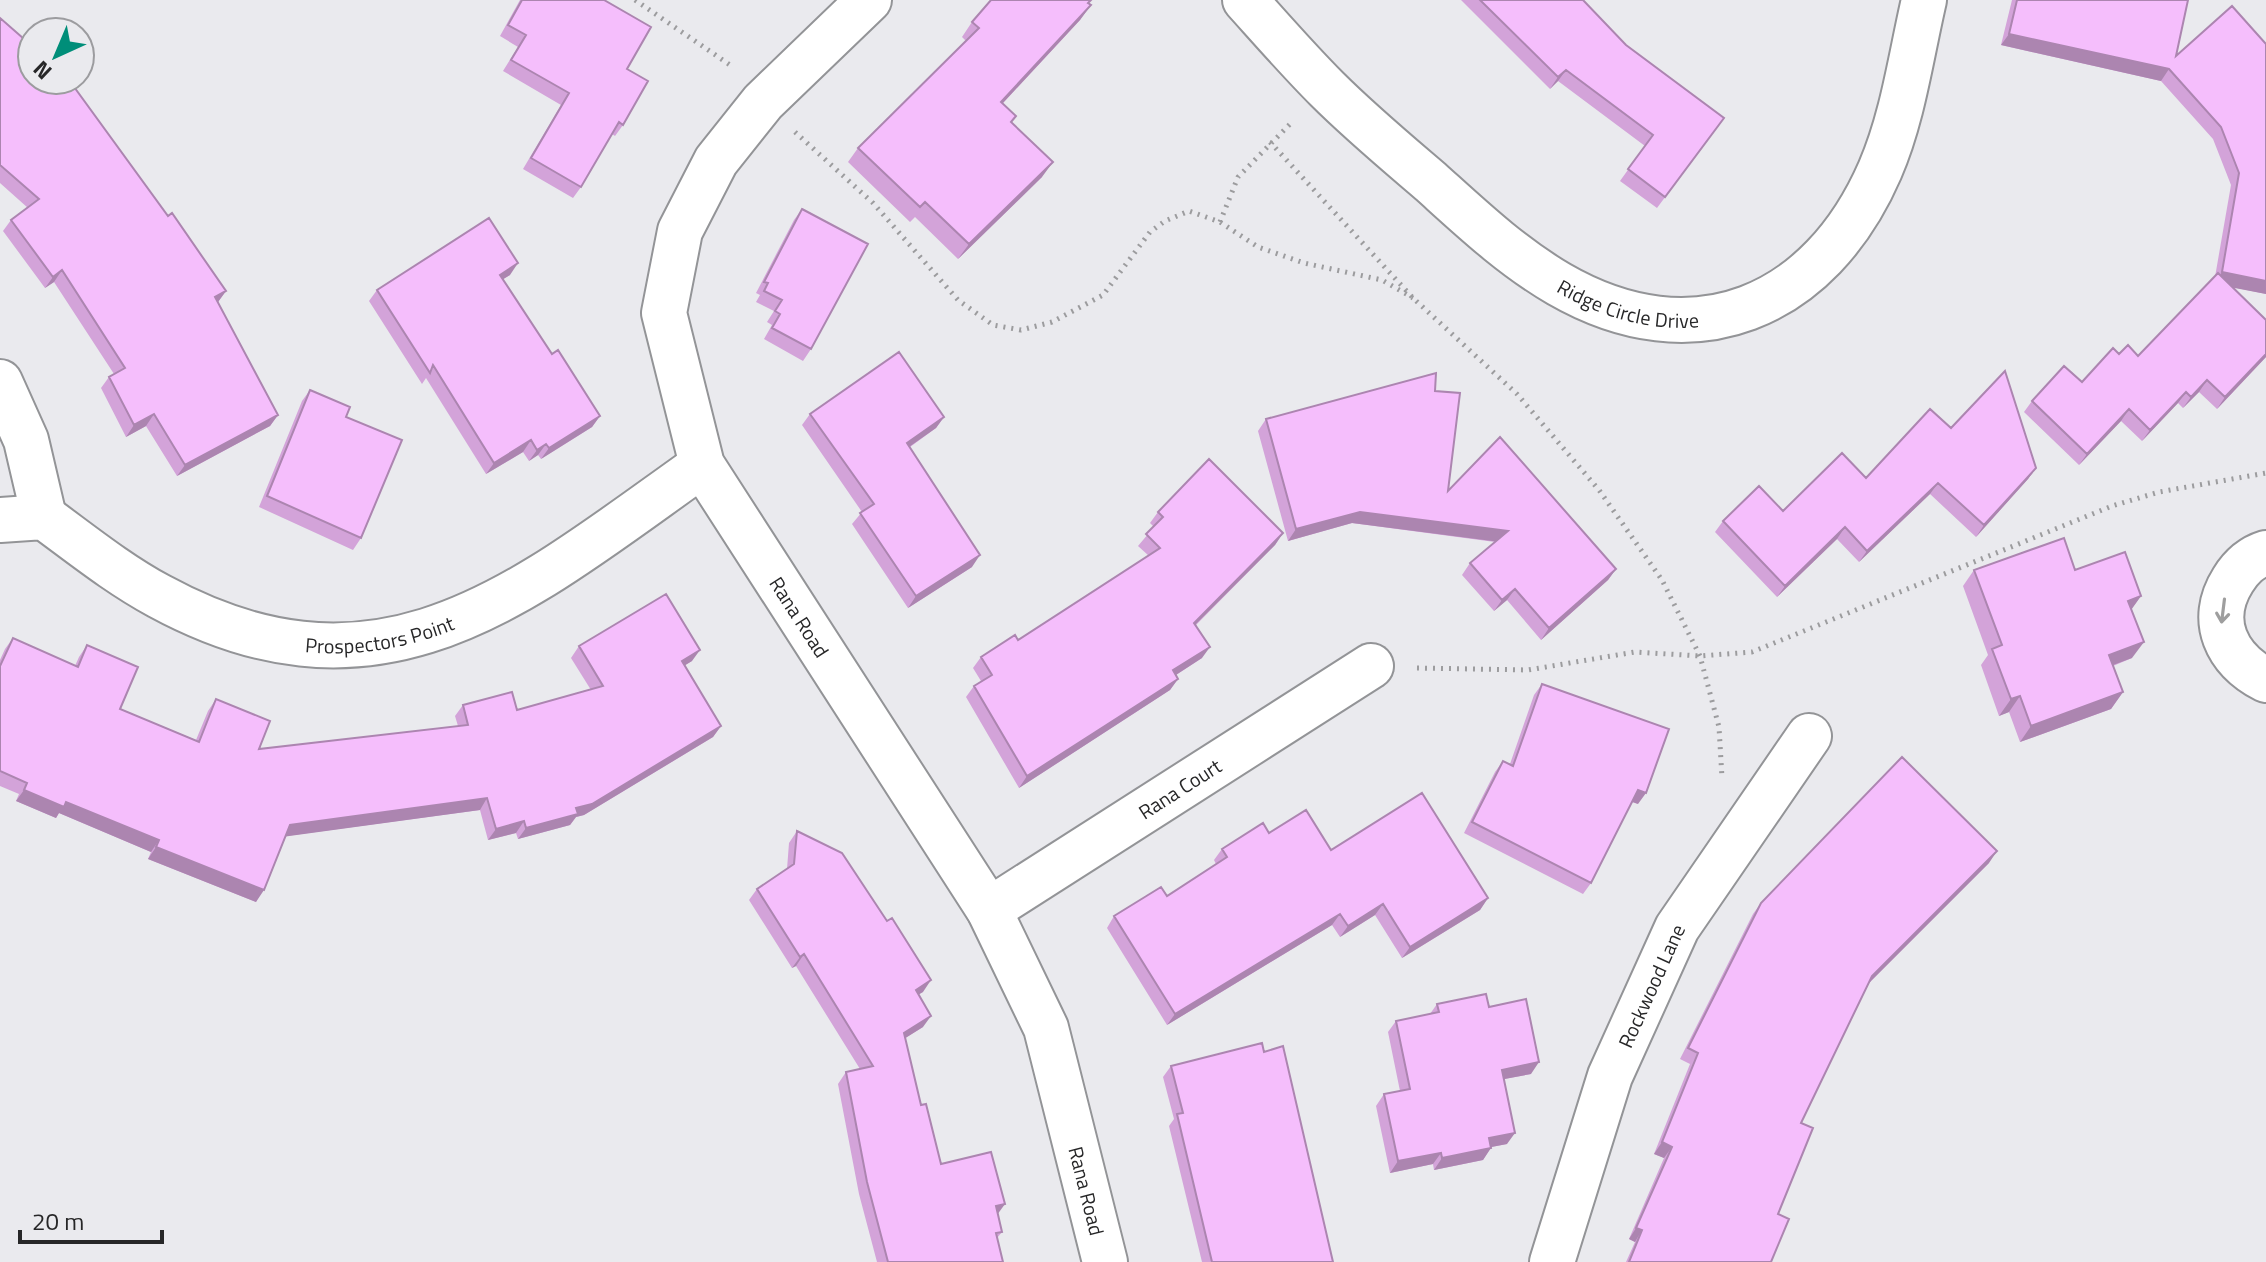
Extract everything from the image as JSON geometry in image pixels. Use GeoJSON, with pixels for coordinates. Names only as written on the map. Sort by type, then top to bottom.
{"type":"FeatureCollection","features":[{"type":"Feature","properties":{"kind":"street","name":"Rana Road"},"geometry":{"type":"LineString","coordinates":[[869,0],[763,102],[716,161],[680,231],[664,313],[702,465],[989,910],[1046,1028],[1105,1262]]}},
{"type":"Feature","properties":{"kind":"street","name":"Ridge Circle Drive"},"geometry":{"type":"LineString","coordinates":[[1245,0],[1328,90],[1510,253],[1561,285],[1603,303],[1675,319],[1709,318],[1743,311],[1781,295],[1809,273],[1849,228],[1881,169],[1897,116],[1924,0]]}},
{"type":"Feature","properties":{"kind":"street"},"geometry":{"type":"LineString","coordinates":[[0,382],[26,440],[44,517],[0,520]]}},
{"type":"Feature","properties":{"kind":"street","name":"Prospectors Point"},"geometry":{"type":"LineString","coordinates":[[44,517],[120,572],[175,603],[284,641],[343,647],[386,643],[429,630],[509,596],[547,574],[702,465]]}},
{"type":"Feature","properties":{"kind":"street"},"geometry":{"type":"LineString","coordinates":[[2266,553],[2245,564],[2237,574],[2223,602],[2221,621],[2227,645],[2236,658],[2266,680]]}},
{"type":"Feature","properties":{"kind":"street","name":"Rana Court"},"geometry":{"type":"LineString","coordinates":[[989,910],[1371,666]]}},
{"type":"Feature","properties":{"kind":"street","name":"Rockwood Lane"},"geometry":{"type":"LineString","coordinates":[[1552,1262],[1610,1076],[1677,928],[1809,736]]}},
{"type":"Feature","properties":{"kind":"path"},"geometry":{"type":"LineString","coordinates":[[635,0],[735,68],[763,102],[873,203],[958,300],[993,325],[1021,330],[1052,322],[1103,295],[1150,232],[1165,221],[1189,211],[1220,222],[1258,247],[1304,263],[1382,280],[1413,298]]}},
{"type":"Feature","properties":{"kind":"path"},"geometry":{"type":"LineString","coordinates":[[1270,142],[1413,298],[1517,394],[1599,490],[1662,580],[1700,656],[1719,727],[1722,789]]}},
{"type":"Feature","properties":{"kind":"path"},"geometry":{"type":"LineString","coordinates":[[1371,666],[1528,670],[1635,652],[1700,656],[1752,652],[2112,506],[2159,492],[2266,473]]}},
{"type":"Feature","properties":{"kind":"building"},"geometry":{"type":"Polygon","coordinates":[[[522,0],[604,0],[651,27],[627,69],[648,81],[623,125],[619,122],[581,187],[531,158],[569,93],[511,60],[526,35],[508,25],[522,0]]]}},
{"type":"Feature","properties":{"kind":"building"},"geometry":{"type":"Polygon","coordinates":[[[991,0],[1091,0],[1088,3],[1091,5],[1001,102],[1016,116],[1011,122],[1053,162],[969,244],[925,202],[920,207],[858,148],[979,28],[972,22],[991,0]]]}},
{"type":"Feature","properties":{"kind":"building"},"geometry":{"type":"Polygon","coordinates":[[[1480,0],[1583,0],[1626,45],[1724,118],[1665,197],[1628,169],[1653,135],[1566,70],[1558,77],[1480,0]]]}},
{"type":"Feature","properties":{"kind":"building"},"geometry":{"type":"Polygon","coordinates":[[[2017,0],[2188,0],[2176,56],[2232,6],[2266,44],[2266,281],[2222,272],[2239,173],[2221,127],[2169,69],[2009,34],[2017,0]]]}},
{"type":"Feature","properties":{"kind":"building"},"geometry":{"type":"Polygon","coordinates":[[[0,18],[16,32],[16,96],[81,96],[168,216],[172,213],[226,291],[215,297],[278,415],[185,465],[154,414],[134,425],[109,377],[125,368],[62,270],[53,277],[11,220],[39,199],[0,165],[0,18]]]}},
{"type":"Feature","properties":{"kind":"building"},"geometry":{"type":"Polygon","coordinates":[[[802,209],[868,244],[811,349],[772,328],[780,314],[775,311],[782,300],[764,291],[768,283],[764,282],[802,209]]]}},
{"type":"Feature","properties":{"kind":"building"},"geometry":{"type":"Polygon","coordinates":[[[489,218],[518,263],[500,275],[552,354],[558,350],[600,416],[549,448],[546,444],[537,450],[531,440],[494,463],[433,365],[430,373],[377,290],[489,218]]]}},
{"type":"Feature","properties":{"kind":"building"},"geometry":{"type":"Polygon","coordinates":[[[2218,273],[2266,320],[2266,354],[2225,397],[2207,380],[2191,397],[2186,392],[2150,430],[2129,409],[2087,454],[2032,401],[2064,366],[2082,382],[2113,348],[2119,354],[2128,345],[2138,356],[2218,273]]]}},
{"type":"Feature","properties":{"kind":"building"},"geometry":{"type":"Polygon","coordinates":[[[899,352],[944,417],[907,443],[980,555],[916,596],[860,513],[874,504],[810,414],[899,352]]]}},
{"type":"Feature","properties":{"kind":"building"},"geometry":{"type":"Polygon","coordinates":[[[2005,371],[2036,468],[1984,525],[1938,483],[1867,551],[1845,527],[1785,586],[1723,521],[1759,486],[1783,511],[1842,453],[1866,478],[1930,409],[1951,428],[2005,371]]]}},
{"type":"Feature","properties":{"kind":"building"},"geometry":{"type":"Polygon","coordinates":[[[1436,373],[1435,391],[1460,393],[1448,491],[1500,437],[1616,569],[1549,628],[1515,589],[1502,600],[1470,563],[1508,531],[1360,512],[1296,529],[1266,419],[1436,373]]]}},
{"type":"Feature","properties":{"kind":"building"},"geometry":{"type":"Polygon","coordinates":[[[310,390],[350,407],[346,417],[402,440],[361,538],[267,496],[310,390]]]}},
{"type":"Feature","properties":{"kind":"building"},"geometry":{"type":"Polygon","coordinates":[[[1209,459],[1283,533],[1194,623],[1210,647],[1173,670],[1178,679],[1027,776],[974,686],[992,675],[981,657],[1015,635],[1018,640],[1160,548],[1146,534],[1163,517],[1158,512],[1209,459]]]}},
{"type":"Feature","properties":{"kind":"building"},"geometry":{"type":"Polygon","coordinates":[[[2064,538],[2075,570],[2125,552],[2141,596],[2128,601],[2144,642],[2109,655],[2123,692],[2031,726],[2020,696],[2011,699],[1992,649],[2002,645],[1974,570],[2064,538]]]}},
{"type":"Feature","properties":{"kind":"building"},"geometry":{"type":"Polygon","coordinates":[[[666,594],[700,650],[682,661],[721,726],[592,804],[576,808],[578,814],[526,828],[524,821],[496,829],[487,798],[290,825],[264,890],[156,847],[159,840],[66,802],[64,807],[24,790],[27,783],[0,771],[0,666],[13,638],[78,667],[87,645],[138,667],[120,709],[199,742],[216,699],[270,721],[259,749],[468,725],[463,705],[512,692],[517,710],[603,686],[579,646],[666,594]]]}},
{"type":"Feature","properties":{"kind":"building"},"geometry":{"type":"Polygon","coordinates":[[[1542,684],[1669,729],[1646,793],[1638,790],[1591,883],[1472,822],[1503,761],[1513,766],[1542,684]]]}},
{"type":"Feature","properties":{"kind":"building"},"geometry":{"type":"Polygon","coordinates":[[[1902,757],[1997,851],[1872,976],[1801,1123],[1813,1128],[1778,1214],[1789,1219],[1771,1262],[1629,1262],[1642,1230],[1636,1228],[1672,1147],[1662,1142],[1698,1053],[1688,1048],[1761,903],[1902,757]]]}},
{"type":"Feature","properties":{"kind":"building"},"geometry":{"type":"Polygon","coordinates":[[[1422,793],[1488,898],[1410,947],[1383,904],[1348,926],[1340,914],[1175,1014],[1114,916],[1161,887],[1167,896],[1227,857],[1222,849],[1263,823],[1269,833],[1306,810],[1331,850],[1422,793]]]}},
{"type":"Feature","properties":{"kind":"building"},"geometry":{"type":"Polygon","coordinates":[[[797,831],[842,853],[887,921],[892,918],[931,980],[916,990],[931,1016],[904,1033],[921,1105],[926,1104],[941,1164],[991,1152],[1005,1204],[996,1206],[1002,1232],[996,1233],[1003,1262],[888,1262],[867,1182],[846,1072],[873,1066],[804,954],[800,957],[757,889],[794,864],[797,831]]]}},
{"type":"Feature","properties":{"kind":"building"},"geometry":{"type":"Polygon","coordinates":[[[1486,994],[1489,1007],[1526,999],[1539,1062],[1502,1070],[1515,1133],[1489,1138],[1491,1148],[1442,1158],[1441,1153],[1398,1161],[1384,1094],[1410,1089],[1396,1021],[1439,1012],[1437,1004],[1486,994]]]}},
{"type":"Feature","properties":{"kind":"building"},"geometry":{"type":"Polygon","coordinates":[[[1262,1043],[1264,1052],[1283,1046],[1333,1262],[1212,1262],[1177,1114],[1183,1113],[1171,1066],[1262,1043]]]}}]}
